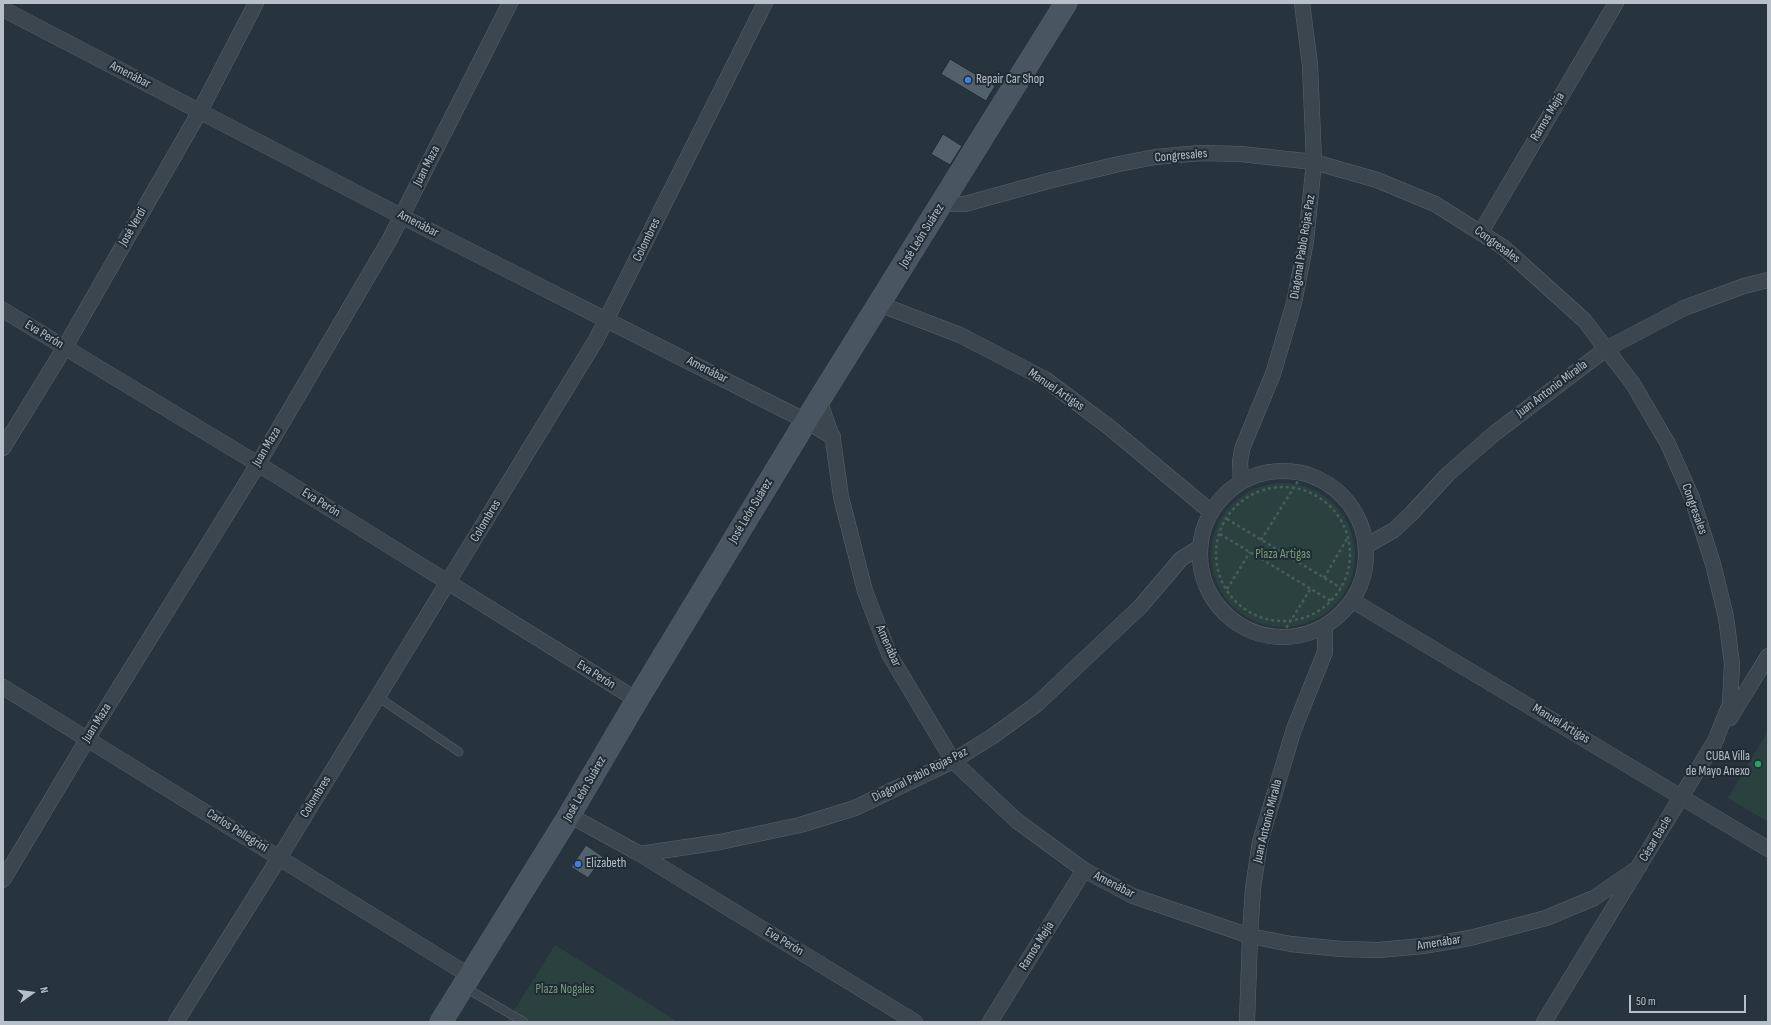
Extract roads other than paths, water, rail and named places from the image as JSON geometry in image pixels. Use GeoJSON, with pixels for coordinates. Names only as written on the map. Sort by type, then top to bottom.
{"type":"FeatureCollection","features":[{"type":"Feature","properties":{"kind":"street","name":"José Verdi"},"geometry":{"type":"LineString","coordinates":[[3,448],[65,347],[200,110],[256,3]]}},
{"type":"Feature","properties":{"kind":"street","name":"Juan Maza"},"geometry":{"type":"LineString","coordinates":[[3,880],[88,738],[258,464],[390,239],[510,3]]}},
{"type":"Feature","properties":{"kind":"street","name":"Colombres"},"geometry":{"type":"LineString","coordinates":[[176,1022],[448,583],[607,319],[765,3]]}},
{"type":"Feature","properties":{"kind":"street","name":"José León Suárez"},"geometry":{"type":"LineString","coordinates":[[441,1022],[569,815],[818,400],[1066,3]]}},
{"type":"Feature","properties":{"kind":"street","name":"Diagonal Pablo Rojas Paz"},"geometry":{"type":"LineString","coordinates":[[1241,482],[1240,462],[1242,449],[1273,374],[1294,303],[1306,241],[1314,162],[1310,65],[1302,3]]}},
{"type":"Feature","properties":{"kind":"street","name":"Ramos Mejía"},"geometry":{"type":"LineString","coordinates":[[1481,232],[1616,3]]}},
{"type":"Feature","properties":{"kind":"street","name":"Amenábar"},"geometry":{"type":"LineString","coordinates":[[3,9],[200,110],[401,216],[806,421],[833,438]]}},
{"type":"Feature","properties":{"kind":"street","name":"Congresales"},"geometry":{"type":"LineString","coordinates":[[941,204],[965,204],[1060,178],[1155,158],[1201,153],[1241,154],[1314,162],[1384,183],[1435,204],[1503,246],[1584,320],[1633,384],[1668,444],[1692,498],[1726,617],[1732,664],[1730,704],[1713,746]]}},
{"type":"Feature","properties":{"kind":"street","name":"Juan Antonio Miralla"},"geometry":{"type":"LineString","coordinates":[[1366,546],[1394,530],[1448,474],[1495,433],[1606,349],[1684,308],[1744,286],[1768,280]]}},
{"type":"Feature","properties":{"kind":"street","name":"Manuel Artigas"},"geometry":{"type":"LineString","coordinates":[[879,304],[960,335],[1045,379],[1109,427],[1211,512]]}},
{"type":"Feature","properties":{"kind":"street","name":"Eva Perón"},"geometry":{"type":"LineString","coordinates":[[3,310],[258,464],[637,700]]}},
{"type":"Feature","properties":{"kind":"street","name":"Amenábar"},"geometry":{"type":"LineString","coordinates":[[818,400],[833,438],[841,497],[865,591],[889,654],[954,761],[1017,821],[1084,870],[1133,896],[1250,936],[1291,944],[1379,950],[1423,946],[1470,938],[1546,918],[1594,898],[1639,867]]}},
{"type":"Feature","properties":{"kind":"street"},"geometry":{"type":"LineString","coordinates":[[1282,471],[1303,473],[1327,483],[1346,500],[1360,521],[1366,546],[1367,560],[1364,575],[1353,601],[1340,616],[1325,627],[1303,636],[1280,638],[1258,634],[1238,625],[1221,610],[1208,591],[1202,570],[1200,547],[1204,529],[1211,512],[1230,490],[1241,482],[1261,474],[1282,471]]}},
{"type":"Feature","properties":{"kind":"street","name":"Diagonal Pablo Rojas Paz"},"geometry":{"type":"LineString","coordinates":[[640,854],[720,842],[800,825],[855,808],[954,761],[993,736],[1037,704],[1140,607],[1181,559],[1200,547]]}},
{"type":"Feature","properties":{"kind":"street","name":"Manuel Artigas"},"geometry":{"type":"LineString","coordinates":[[1353,601],[1682,796],[1768,849]]}},
{"type":"Feature","properties":{"kind":"street","name":"Juan Antonio Miralla"},"geometry":{"type":"LineString","coordinates":[[1247,1022],[1253,888],[1260,842],[1294,729],[1325,652],[1325,627]]}},
{"type":"Feature","properties":{"kind":"street","name":"César Bacle"},"geometry":{"type":"LineString","coordinates":[[1544,1022],[1768,656]]}},
{"type":"Feature","properties":{"kind":"street","name":"Carlos Pellegrini"},"geometry":{"type":"LineString","coordinates":[[3,687],[88,738],[279,858],[466,981]]}},
{"type":"Feature","properties":{"kind":"street","name":"Eva Perón"},"geometry":{"type":"LineString","coordinates":[[569,815],[640,854],[915,1022]]}},
{"type":"Feature","properties":{"kind":"street","name":"Ramos Mejía"},"geometry":{"type":"LineString","coordinates":[[990,1022],[1084,870]]}},
{"type":"Feature","properties":{"kind":"lane"},"geometry":{"type":"LineString","coordinates":[[378,697],[459,752]]}},
{"type":"Feature","properties":{"kind":"lane","name":"Carlos Pellegrini"},"geometry":{"type":"LineString","coordinates":[[466,981],[524,1022]]}},
{"type":"Feature","properties":{"kind":"place","name":"Repair Car Shop"},"geometry":{"type":"Point","coordinates":[968,80]}},
{"type":"Feature","properties":{"kind":"place","name":"CUBA Villa de Mayo Anexo"},"geometry":{"type":"Point","coordinates":[1758,764]}},
{"type":"Feature","properties":{"kind":"place","name":"Elizabeth"},"geometry":{"type":"Point","coordinates":[578,864]}},
{"type":"Feature","properties":{"kind":"park label","name":"Plaza Artigas"},"geometry":{"type":"Point","coordinates":[1283,555]}},
{"type":"Feature","properties":{"kind":"park label","name":"Plaza Nogales"},"geometry":{"type":"Point","coordinates":[565,990]}}]}
